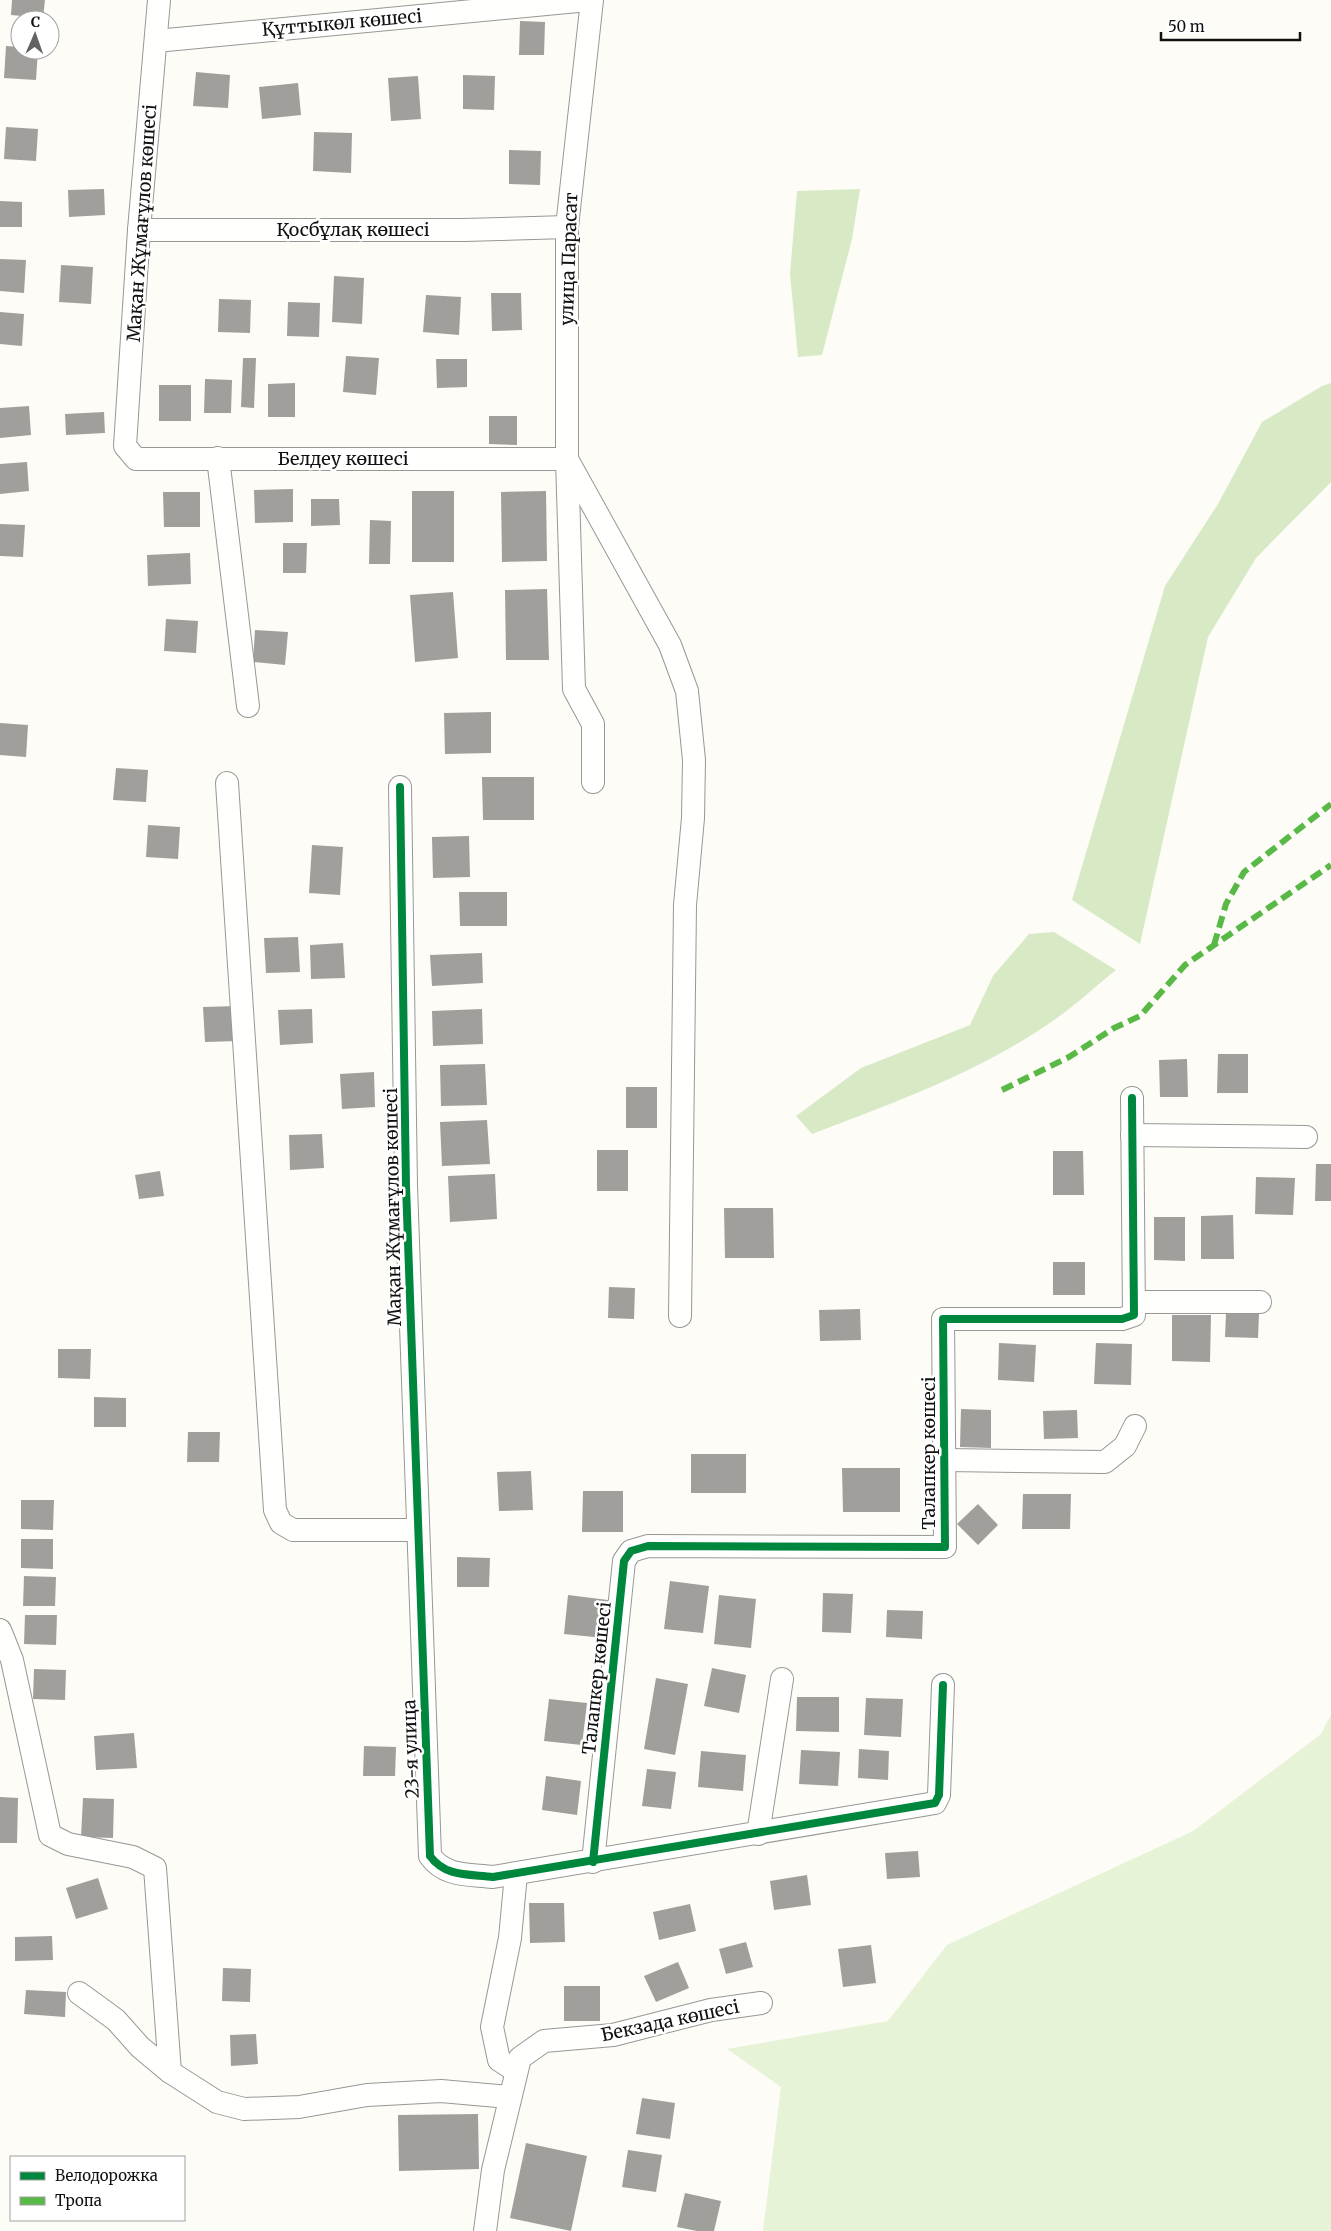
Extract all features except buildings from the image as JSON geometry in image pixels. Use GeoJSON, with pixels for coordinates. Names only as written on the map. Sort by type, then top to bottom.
{"type":"FeatureCollection","features":[{"type":"Feature","properties":{"kind":"street","name":"Мақан Жұмағұлов көшесі"},"geometry":{"type":"LineString","coordinates":[[125,446],[139,230],[159,0]]}},
{"type":"Feature","properties":{"kind":"street","name":"Құттыкөл көшесі"},"geometry":{"type":"LineString","coordinates":[[156,41],[588,0]]}},
{"type":"Feature","properties":{"kind":"street","name":"улица Парасат"},"geometry":{"type":"LineString","coordinates":[[592,0],[567,227],[567,459],[574,690],[593,724],[593,782]]}},
{"type":"Feature","properties":{"kind":"street","name":"Қосбұлақ көшесі"},"geometry":{"type":"LineString","coordinates":[[139,230],[464,230],[567,227]]}},
{"type":"Feature","properties":{"kind":"street","name":"Белдеу көшесі"},"geometry":{"type":"LineString","coordinates":[[125,446],[136,459],[567,459]]}},
{"type":"Feature","properties":{"kind":"street"},"geometry":{"type":"LineString","coordinates":[[218,458],[248,706]]}},
{"type":"Feature","properties":{"kind":"street"},"geometry":{"type":"LineString","coordinates":[[567,459],[670,645],[687,691],[694,760],[693,818],[686,905],[680,1316]]}},
{"type":"Feature","properties":{"kind":"street"},"geometry":{"type":"LineString","coordinates":[[227,783],[274,1510],[281,1523],[293,1530],[418,1530]]}},
{"type":"Feature","properties":{"kind":"street","name":"Мақан Жұмағұлов көшесі"},"geometry":{"type":"LineString","coordinates":[[400,787],[406,1176],[420,1626]]}},
{"type":"Feature","properties":{"kind":"street"},"geometry":{"type":"LineString","coordinates":[[1132,1098],[1134,1302],[1260,1302]]}},
{"type":"Feature","properties":{"kind":"street"},"geometry":{"type":"LineString","coordinates":[[1132,1135],[1306,1137]]}},
{"type":"Feature","properties":{"kind":"street","name":"Талапкер көшесі"},"geometry":{"type":"LineString","coordinates":[[593,1862],[624,1562],[631,1551],[648,1546],[944,1547],[943,1319],[1122,1319],[1134,1315],[1134,1302]]}},
{"type":"Feature","properties":{"kind":"street","name":"Талапкер көшесі"},"geometry":{"type":"LineString","coordinates":[[945,1460],[1105,1462],[1125,1446],[1135,1426]]}},
{"type":"Feature","properties":{"kind":"street","name":"23-я улица"},"geometry":{"type":"LineString","coordinates":[[420,1626],[430,1856],[438,1868],[454,1872],[493,1877],[516,1874]]}},
{"type":"Feature","properties":{"kind":"street"},"geometry":{"type":"LineString","coordinates":[[0,1630],[12,1660],[50,1835],[68,1844],[133,1857],[155,1868],[170,2072]]}},
{"type":"Feature","properties":{"kind":"street"},"geometry":{"type":"LineString","coordinates":[[758,1834],[782,1680]]}},
{"type":"Feature","properties":{"kind":"street"},"geometry":{"type":"LineString","coordinates":[[516,2071],[499,2060],[492,2027],[510,1938],[516,1874],[935,1803],[939,1795],[943,1685]]}},
{"type":"Feature","properties":{"kind":"street"},"geometry":{"type":"LineString","coordinates":[[79,1993],[116,2020],[140,2047],[170,2072],[216,2102],[244,2110],[299,2107],[367,2095],[432,2092],[509,2097]]}},
{"type":"Feature","properties":{"kind":"street","name":"Бекзада көшесі"},"geometry":{"type":"LineString","coordinates":[[485,2231],[493,2170],[509,2097],[520,2058],[544,2041],[613,2035],[711,2010],[761,2003]]}},
{"type":"Feature","properties":{"kind":"green space"},"geometry":{"type":"Polygon","coordinates":[[[860,189],[852,239],[822,355],[798,357],[790,274],[797,191],[860,189]]]}},
{"type":"Feature","properties":{"kind":"green space"},"geometry":{"type":"Polygon","coordinates":[[[1331,383],[1331,482],[1256,558],[1208,637],[1140,944],[1072,900],[1165,586],[1218,504],[1262,422],[1322,386],[1331,383]]]}},
{"type":"Feature","properties":{"kind":"green space"},"geometry":{"type":"Polygon","coordinates":[[[1054,932],[1116,970],[1065,1012],[1029,1037],[969,1070],[907,1097],[812,1134],[796,1116],[861,1068],[970,1025],[993,976],[1029,934],[1054,932]]]}},
{"type":"Feature","properties":{"kind":"green space"},"geometry":{"type":"Polygon","coordinates":[[[1331,1714],[1331,2231],[763,2231],[781,2087],[727,2049],[888,2021],[947,1945],[1193,1831],[1321,1734],[1331,1714]]]}},
{"type":"Feature","properties":{"kind":"marked path"},"geometry":{"type":"LineString","coordinates":[[1214,945],[1226,904],[1244,872],[1331,804]]}},
{"type":"Feature","properties":{"kind":"marked path"},"geometry":{"type":"LineString","coordinates":[[1002,1090],[1069,1057],[1114,1028],[1140,1016],[1185,965],[1331,865]]}},
{"type":"Feature","properties":{"kind":"cycle path"},"geometry":{"type":"LineString","coordinates":[[400,787],[406,1186],[430,1856],[436,1863],[450,1871],[466,1875],[493,1877],[935,1803],[939,1795],[943,1685]]}},
{"type":"Feature","properties":{"kind":"cycle path"},"geometry":{"type":"LineString","coordinates":[[593,1862],[624,1561],[631,1551],[648,1546],[945,1547],[943,1319],[1122,1319],[1134,1315],[1132,1098]]}}]}
